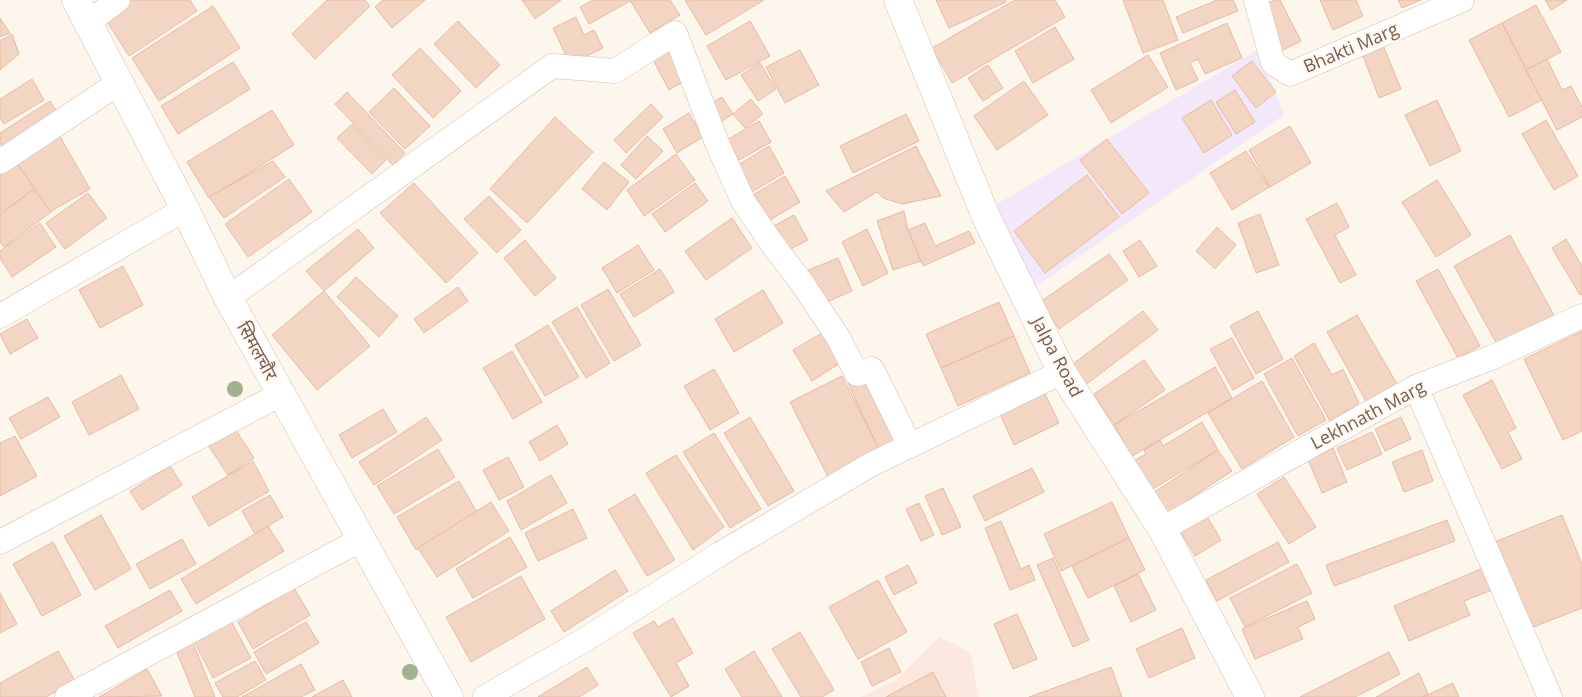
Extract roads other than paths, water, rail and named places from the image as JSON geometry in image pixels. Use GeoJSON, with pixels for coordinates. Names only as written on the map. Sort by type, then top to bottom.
{"type":"FeatureCollection","features":[{"type":"Feature","properties":{"kind":"street"},"geometry":{"type":"LineString","coordinates":[[83,11],[118,0]]}},
{"type":"Feature","properties":{"kind":"street","name":"Jalpa Road"},"geometry":{"type":"LineString","coordinates":[[898,0],[986,217],[1062,372],[1162,529],[1250,697]]}},
{"type":"Feature","properties":{"kind":"street","name":"Bhakti Marg"},"geometry":{"type":"LineString","coordinates":[[1256,0],[1274,63],[1290,74],[1462,0]]}},
{"type":"Feature","properties":{"kind":"street","name":"सिमलचौर"},"geometry":{"type":"LineString","coordinates":[[83,11],[185,209],[228,298],[449,697]]}},
{"type":"Feature","properties":{"kind":"street"},"geometry":{"type":"LineString","coordinates":[[228,298],[552,66],[616,71],[675,33],[714,135],[743,201],[834,331],[857,374],[872,369],[910,446]]}},
{"type":"Feature","properties":{"kind":"street"},"geometry":{"type":"LineString","coordinates":[[0,162],[120,82]]}},
{"type":"Feature","properties":{"kind":"street"},"geometry":{"type":"LineString","coordinates":[[0,316],[185,209]]}},
{"type":"Feature","properties":{"kind":"street","name":"Lekhnath Marg"},"geometry":{"type":"LineString","coordinates":[[1162,529],[1416,387],[1493,357],[1582,316]]}},
{"type":"Feature","properties":{"kind":"street"},"geometry":{"type":"LineString","coordinates":[[485,697],[586,639],[720,554],[870,465],[1062,372]]}},
{"type":"Feature","properties":{"kind":"street"},"geometry":{"type":"LineString","coordinates":[[1416,387],[1550,697]]}},
{"type":"Feature","properties":{"kind":"street"},"geometry":{"type":"LineString","coordinates":[[0,542],[281,394]]}},
{"type":"Feature","properties":{"kind":"street"},"geometry":{"type":"LineString","coordinates":[[66,697],[362,539]]}}]}
